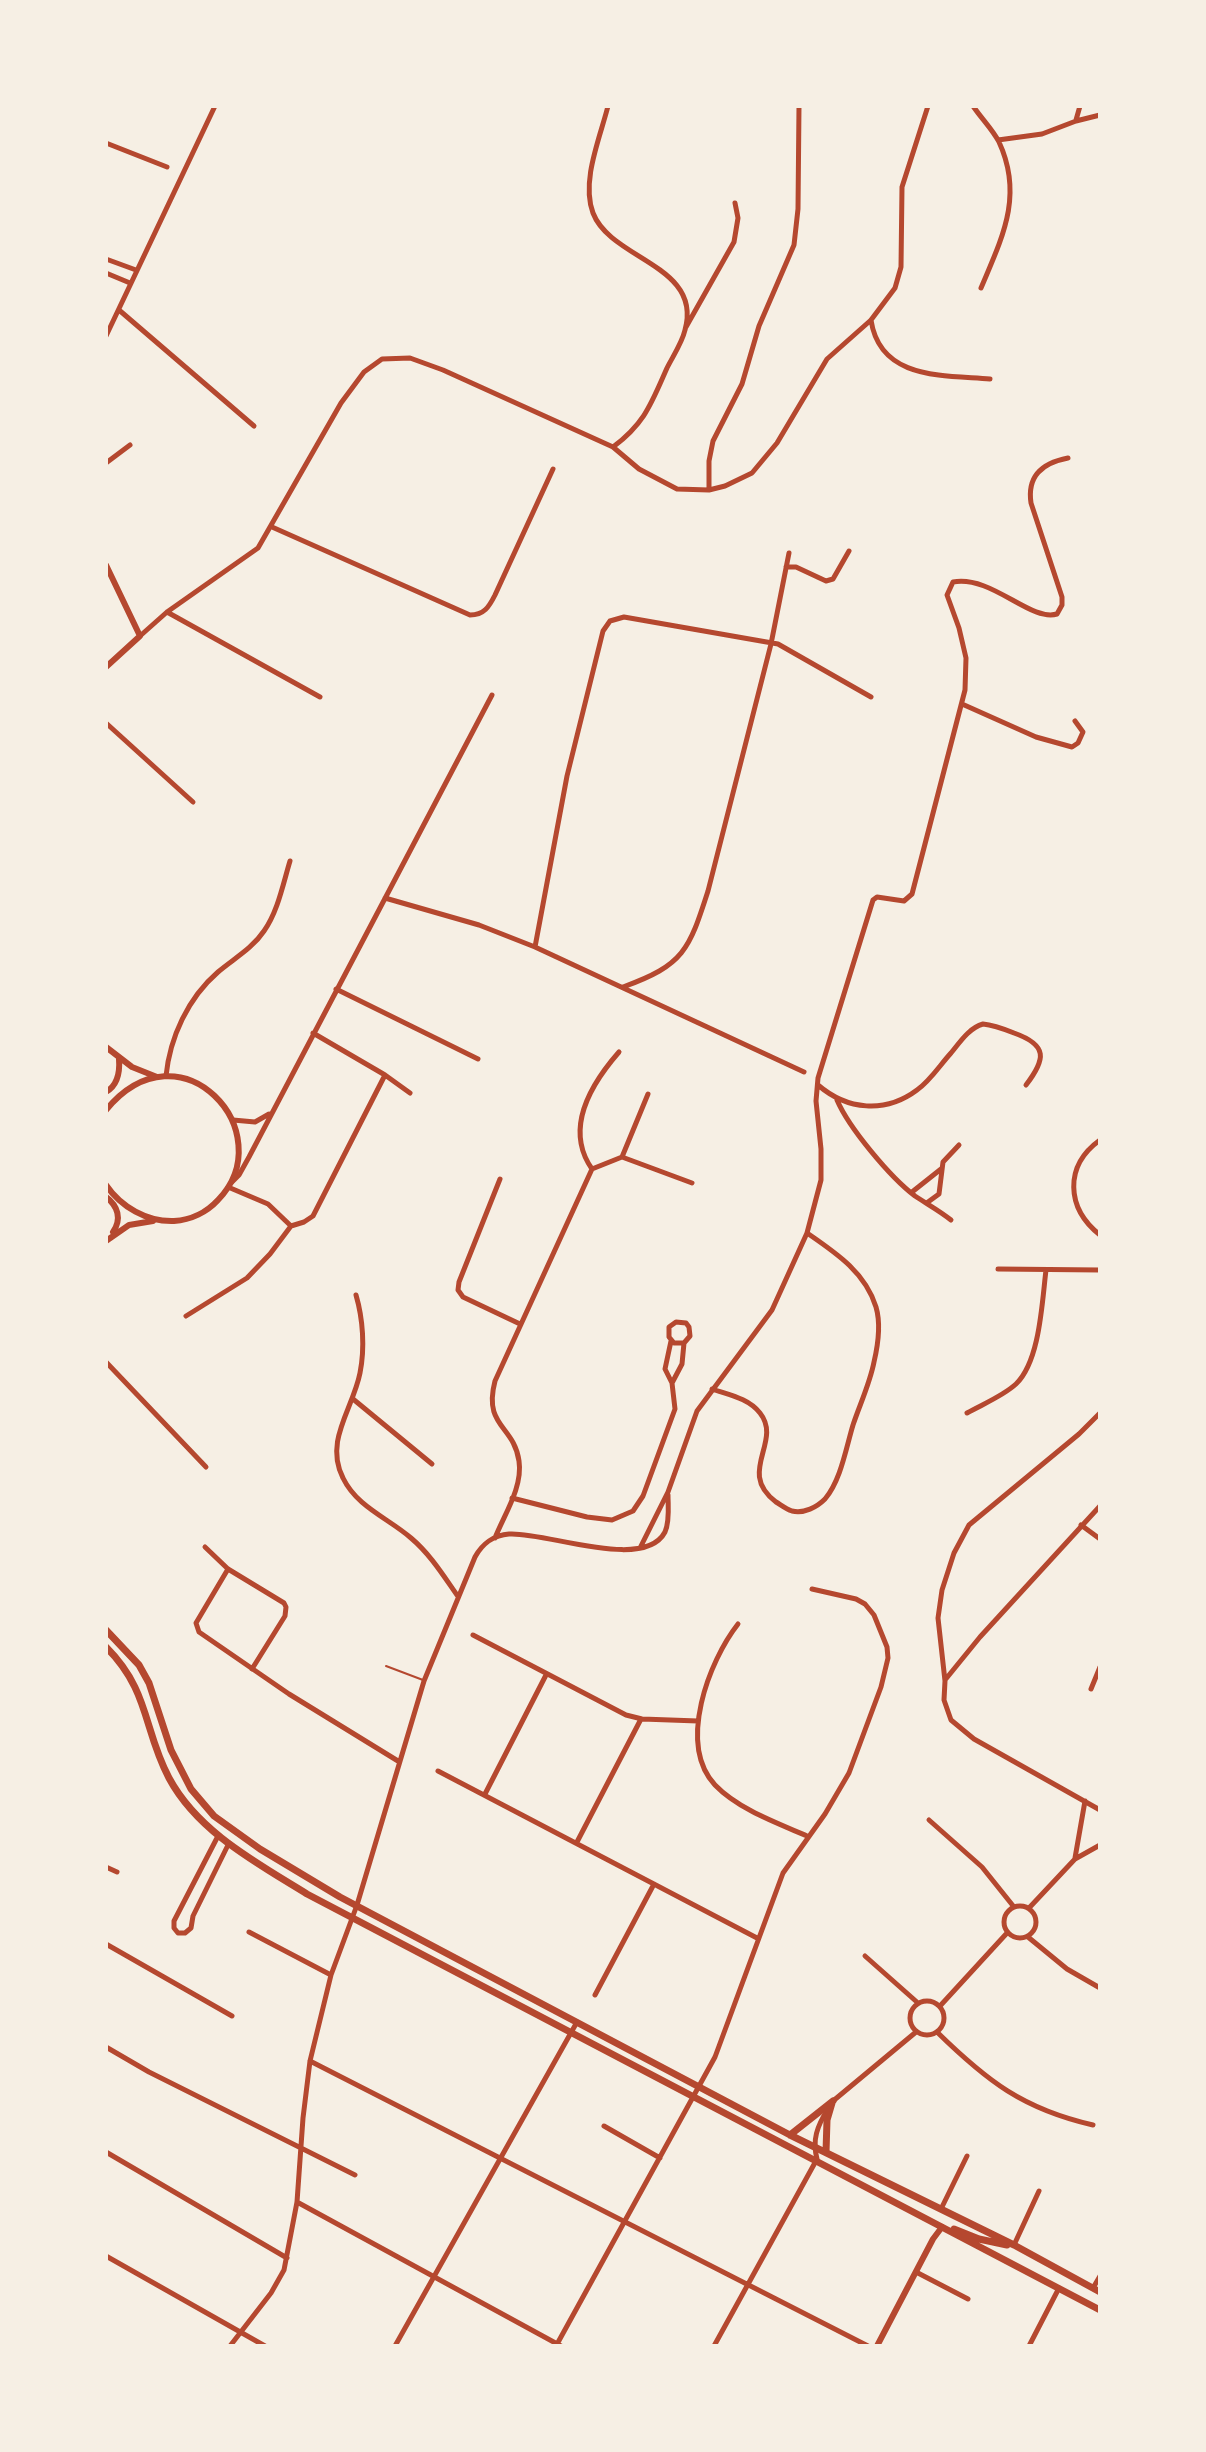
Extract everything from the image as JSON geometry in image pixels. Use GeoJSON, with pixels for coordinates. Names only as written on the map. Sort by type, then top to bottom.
{"type":"FeatureCollection","features":[{"type":"Feature","properties":{"kind":"main road"},"geometry":{"type":"LineString","coordinates":[[106,1630],[132,1657],[149,1683],[180,1771],[202,1803],[214,1816],[260,1849],[314,1883],[790,2135],[1014,2245],[1096,2290]]}},
{"type":"Feature","properties":{"kind":"main road"},"geometry":{"type":"LineString","coordinates":[[106,1647],[138,1689],[168,1776],[193,1812],[229,1843],[307,1894],[1100,2310]]}},
{"type":"Feature","properties":{"kind":"main road"},"geometry":{"type":"LineString","coordinates":[[790,2135],[833,2101]]}},
{"type":"Feature","properties":{"kind":"main road"},"geometry":{"type":"LineString","coordinates":[[826,2152],[827,2120],[833,2101]]}},
{"type":"Feature","properties":{"kind":"main road"},"geometry":{"type":"LineString","coordinates":[[942,2227],[992,2243],[1014,2245]]}},
{"type":"Feature","properties":{"kind":"street"},"geometry":{"type":"LineString","coordinates":[[106,336],[215,106]]}},
{"type":"Feature","properties":{"kind":"street"},"geometry":{"type":"LineString","coordinates":[[608,106],[589,190],[594,217],[611,238],[673,280],[683,294],[686,328]]}},
{"type":"Feature","properties":{"kind":"street"},"geometry":{"type":"LineString","coordinates":[[709,490],[713,441],[742,384],[759,326],[796,238],[799,106]]}},
{"type":"Feature","properties":{"kind":"street"},"geometry":{"type":"LineString","coordinates":[[106,667],[167,612],[253,553],[272,527],[341,403],[364,372],[382,359],[400,356],[420,361],[613,447],[639,469],[677,489],[709,490],[739,481],[752,473],[764,461],[827,359],[871,320],[890,298],[898,278],[902,187],[928,106]]}},
{"type":"Feature","properties":{"kind":"street"},"geometry":{"type":"LineString","coordinates":[[973,106],[998,140],[1009,175],[1010,212],[981,288]]}},
{"type":"Feature","properties":{"kind":"street"},"geometry":{"type":"LineString","coordinates":[[1076,121],[1080,106]]}},
{"type":"Feature","properties":{"kind":"street"},"geometry":{"type":"LineString","coordinates":[[998,140],[1042,134],[1100,115]]}},
{"type":"Feature","properties":{"kind":"street"},"geometry":{"type":"LineString","coordinates":[[106,143],[167,167]]}},
{"type":"Feature","properties":{"kind":"street"},"geometry":{"type":"LineString","coordinates":[[613,447],[640,424],[686,328],[734,242],[738,225],[735,203]]}},
{"type":"Feature","properties":{"kind":"street"},"geometry":{"type":"LineString","coordinates":[[106,259],[136,270]]}},
{"type":"Feature","properties":{"kind":"street"},"geometry":{"type":"LineString","coordinates":[[106,273],[130,283]]}},
{"type":"Feature","properties":{"kind":"street"},"geometry":{"type":"LineString","coordinates":[[119,310],[254,426]]}},
{"type":"Feature","properties":{"kind":"street"},"geometry":{"type":"LineString","coordinates":[[871,320],[875,337],[884,351],[909,369],[990,379]]}},
{"type":"Feature","properties":{"kind":"street"},"geometry":{"type":"LineString","coordinates":[[106,463],[130,445]]}},
{"type":"Feature","properties":{"kind":"street"},"geometry":{"type":"LineString","coordinates":[[640,1548],[668,1492],[690,1426],[712,1389],[772,1310],[807,1233],[821,1180],[816,1101],[818,1081],[873,900],[877,897],[904,901],[912,894],[962,704],[966,658],[947,595],[953,582],[970,581],[1046,616],[1055,616],[1060,611],[1059,588],[1031,503],[1030,487],[1043,466],[1068,458]]}},
{"type":"Feature","properties":{"kind":"street"},"geometry":{"type":"LineString","coordinates":[[272,527],[470,615],[479,614],[490,604],[553,469]]}},
{"type":"Feature","properties":{"kind":"street"},"geometry":{"type":"LineString","coordinates":[[786,567],[796,567],[826,581],[833,579],[849,551]]}},
{"type":"Feature","properties":{"kind":"street"},"geometry":{"type":"LineString","coordinates":[[623,987],[653,976],[675,962],[696,929],[771,644],[789,553]]}},
{"type":"Feature","properties":{"kind":"street"},"geometry":{"type":"LineString","coordinates":[[106,565],[140,636]]}},
{"type":"Feature","properties":{"kind":"street"},"geometry":{"type":"LineString","coordinates":[[167,612],[320,697]]}},
{"type":"Feature","properties":{"kind":"street"},"geometry":{"type":"LineString","coordinates":[[535,947],[567,776],[603,631],[613,618],[624,617],[778,644],[871,697]]}},
{"type":"Feature","properties":{"kind":"street"},"geometry":{"type":"LineString","coordinates":[[109,1238],[129,1225],[200,1214],[211,1207],[242,1169],[492,695]]}},
{"type":"Feature","properties":{"kind":"street"},"geometry":{"type":"LineString","coordinates":[[962,704],[1036,737],[1072,747],[1078,743],[1083,732],[1075,721]]}},
{"type":"Feature","properties":{"kind":"street"},"geometry":{"type":"LineString","coordinates":[[106,723],[193,802]]}},
{"type":"Feature","properties":{"kind":"street"},"geometry":{"type":"LineString","coordinates":[[162,1076],[174,1036],[191,1004],[218,972],[263,933],[290,861]]}},
{"type":"Feature","properties":{"kind":"street"},"geometry":{"type":"LineString","coordinates":[[385,898],[479,925],[535,947],[804,1072]]}},
{"type":"Feature","properties":{"kind":"street"},"geometry":{"type":"LineString","coordinates":[[336,989],[478,1059]]}},
{"type":"Feature","properties":{"kind":"street"},"geometry":{"type":"LineString","coordinates":[[836,1099],[859,1107],[873,1107],[905,1097],[916,1091],[967,1034],[983,1024],[1036,1043],[1041,1055],[1040,1063],[1026,1085]]}},
{"type":"Feature","properties":{"kind":"street"},"geometry":{"type":"LineString","coordinates":[[313,1033],[410,1093]]}},
{"type":"Feature","properties":{"kind":"street"},"geometry":{"type":"LineString","coordinates":[[106,1047],[140,1071],[183,1078],[206,1088],[225,1105],[233,1120],[237,1155],[230,1185]]}},
{"type":"Feature","properties":{"kind":"street"},"geometry":{"type":"LineString","coordinates":[[592,1169],[581,1147],[582,1114],[598,1076],[619,1052]]}},
{"type":"Feature","properties":{"kind":"street"},"geometry":{"type":"LineString","coordinates":[[106,1092],[117,1079],[119,1059]]}},
{"type":"Feature","properties":{"kind":"street"},"geometry":{"type":"LineString","coordinates":[[186,1316],[247,1278],[291,1226],[313,1216],[385,1075]]}},
{"type":"Feature","properties":{"kind":"street"},"geometry":{"type":"LineString","coordinates":[[106,1110],[129,1088],[162,1076]]}},
{"type":"Feature","properties":{"kind":"street"},"geometry":{"type":"LineString","coordinates":[[818,1081],[836,1099],[843,1113],[889,1172],[951,1220]]}},
{"type":"Feature","properties":{"kind":"street"},"geometry":{"type":"LineString","coordinates":[[622,1157],[648,1094]]}},
{"type":"Feature","properties":{"kind":"street"},"geometry":{"type":"LineString","coordinates":[[233,1120],[255,1122],[273,1110]]}},
{"type":"Feature","properties":{"kind":"street"},"geometry":{"type":"LineString","coordinates":[[1100,1140],[1077,1165],[1074,1178],[1078,1209],[1086,1223],[1100,1235]]}},
{"type":"Feature","properties":{"kind":"street"},"geometry":{"type":"LineString","coordinates":[[928,1202],[939,1194],[943,1162],[959,1145]]}},
{"type":"Feature","properties":{"kind":"street"},"geometry":{"type":"LineString","coordinates":[[495,1538],[512,1498],[519,1462],[511,1438],[494,1417],[493,1389],[592,1169],[622,1157],[692,1183]]}},
{"type":"Feature","properties":{"kind":"street"},"geometry":{"type":"LineString","coordinates":[[912,1192],[942,1168]]}},
{"type":"Feature","properties":{"kind":"street"},"geometry":{"type":"LineString","coordinates":[[500,1179],[458,1290],[463,1297],[520,1324]]}},
{"type":"Feature","properties":{"kind":"street"},"geometry":{"type":"LineString","coordinates":[[106,1185],[128,1207],[162,1220]]}},
{"type":"Feature","properties":{"kind":"street"},"geometry":{"type":"LineString","coordinates":[[230,1185],[268,1204],[291,1226]]}},
{"type":"Feature","properties":{"kind":"street"},"geometry":{"type":"LineString","coordinates":[[106,1197],[113,1202],[118,1219],[109,1238]]}},
{"type":"Feature","properties":{"kind":"street"},"geometry":{"type":"LineString","coordinates":[[712,1389],[743,1400],[764,1419],[766,1438],[759,1477],[767,1495],[792,1511],[810,1509],[827,1496],[874,1365],[878,1318],[861,1276],[840,1256],[807,1233]]}},
{"type":"Feature","properties":{"kind":"street"},"geometry":{"type":"LineString","coordinates":[[998,1269],[1100,1270]]}},
{"type":"Feature","properties":{"kind":"street"},"geometry":{"type":"LineString","coordinates":[[967,1413],[1012,1387],[1027,1369],[1034,1350],[1046,1270]]}},
{"type":"Feature","properties":{"kind":"street"},"geometry":{"type":"LineString","coordinates":[[356,1295],[361,1316],[362,1355],[353,1399],[337,1439],[336,1459],[341,1474],[347,1487],[363,1504],[409,1536],[426,1553],[457,1596]]}},
{"type":"Feature","properties":{"kind":"street"},"geometry":{"type":"LineString","coordinates":[[512,1498],[587,1517],[612,1520],[633,1511],[643,1496],[675,1409],[672,1383],[665,1369],[671,1341],[669,1327],[681,1321],[689,1327],[690,1336],[684,1343],[682,1364],[672,1383]]}},
{"type":"Feature","properties":{"kind":"street"},"geometry":{"type":"LineString","coordinates":[[671,1341],[684,1343]]}},
{"type":"Feature","properties":{"kind":"street"},"geometry":{"type":"LineString","coordinates":[[106,1362],[206,1467]]}},
{"type":"Feature","properties":{"kind":"street"},"geometry":{"type":"LineString","coordinates":[[353,1399],[432,1464]]}},
{"type":"Feature","properties":{"kind":"street"},"geometry":{"type":"LineString","coordinates":[[1100,1413],[969,1525],[962,1535],[942,1590],[938,1618],[946,1711],[959,1728],[1100,1810]]}},
{"type":"Feature","properties":{"kind":"street"},"geometry":{"type":"LineString","coordinates":[[230,2346],[279,2282],[287,2258],[297,2202],[310,2061],[331,1975],[357,1905],[424,1681],[457,1596],[479,1550],[495,1538],[510,1534],[619,1551],[640,1548],[654,1543],[664,1532],[668,1492]]}},
{"type":"Feature","properties":{"kind":"street"},"geometry":{"type":"LineString","coordinates":[[945,1681],[980,1637],[1100,1506]]}},
{"type":"Feature","properties":{"kind":"street"},"geometry":{"type":"LineString","coordinates":[[1081,1525],[1100,1539]]}},
{"type":"Feature","properties":{"kind":"street"},"geometry":{"type":"LineString","coordinates":[[205,1547],[228,1569],[286,1607],[285,1616],[252,1669]]}},
{"type":"Feature","properties":{"kind":"street"},"geometry":{"type":"LineString","coordinates":[[228,1569],[195,1626],[199,1632],[398,1761]]}},
{"type":"Feature","properties":{"kind":"street"},"geometry":{"type":"LineString","coordinates":[[297,2202],[558,2345],[726,2031],[783,1873],[825,1814],[849,1773],[881,1687],[888,1658],[881,1628],[865,1604],[844,1594],[812,1589]]}},
{"type":"Feature","properties":{"kind":"street"},"geometry":{"type":"LineString","coordinates":[[738,1624],[727,1638],[705,1685],[698,1736],[707,1773],[718,1789],[754,1811],[807,1836]]}},
{"type":"Feature","properties":{"kind":"street"},"geometry":{"type":"LineString","coordinates":[[473,1635],[608,1708],[642,1719],[698,1721]]}},
{"type":"Feature","properties":{"kind":"street"},"geometry":{"type":"LineString","coordinates":[[1091,1689],[1100,1668]]}},
{"type":"Feature","properties":{"kind":"street"},"geometry":{"type":"LineString","coordinates":[[485,1794],[546,1675]]}},
{"type":"Feature","properties":{"kind":"street"},"geometry":{"type":"LineString","coordinates":[[577,1842],[642,1719]]}},
{"type":"Feature","properties":{"kind":"street"},"geometry":{"type":"LineString","coordinates":[[438,1771],[757,1938]]}},
{"type":"Feature","properties":{"kind":"street"},"geometry":{"type":"LineString","coordinates":[[1075,1859],[1085,1801]]}},
{"type":"Feature","properties":{"kind":"street"},"geometry":{"type":"LineString","coordinates":[[929,1820],[982,1867],[1014,1907],[1029,1908],[1034,1913],[1036,1926],[1028,1937]]}},
{"type":"Feature","properties":{"kind":"street"},"geometry":{"type":"LineString","coordinates":[[219,1835],[174,1921],[178,1933],[185,1933],[191,1928],[193,1916],[229,1843]]}},
{"type":"Feature","properties":{"kind":"street"},"geometry":{"type":"LineString","coordinates":[[1029,1908],[1075,1859],[1100,1845]]}},
{"type":"Feature","properties":{"kind":"street"},"geometry":{"type":"LineString","coordinates":[[106,1867],[117,1872]]}},
{"type":"Feature","properties":{"kind":"street"},"geometry":{"type":"LineString","coordinates":[[595,1995],[654,1884]]}},
{"type":"Feature","properties":{"kind":"street"},"geometry":{"type":"LineString","coordinates":[[1007,1933],[1004,1918],[1014,1907]]}},
{"type":"Feature","properties":{"kind":"street"},"geometry":{"type":"LineString","coordinates":[[249,1932],[331,1975]]}},
{"type":"Feature","properties":{"kind":"street"},"geometry":{"type":"LineString","coordinates":[[1007,1933],[1017,1938],[1028,1937],[1067,1969],[1100,1988]]}},
{"type":"Feature","properties":{"kind":"street"},"geometry":{"type":"LineString","coordinates":[[940,2006],[1007,1933]]}},
{"type":"Feature","properties":{"kind":"street"},"geometry":{"type":"LineString","coordinates":[[106,1944],[232,2016]]}},
{"type":"Feature","properties":{"kind":"street"},"geometry":{"type":"LineString","coordinates":[[865,1956],[918,2003]]}},
{"type":"Feature","properties":{"kind":"street"},"geometry":{"type":"LineString","coordinates":[[931,2001],[940,2006],[944,2020],[937,2032],[926,2035],[916,2032],[909,2021],[909,2014],[918,2003],[931,2001]]}},
{"type":"Feature","properties":{"kind":"street"},"geometry":{"type":"LineString","coordinates":[[395,2346],[577,2021]]}},
{"type":"Feature","properties":{"kind":"street"},"geometry":{"type":"LineString","coordinates":[[714,2346],[817,2159],[813,2146],[818,2127],[833,2101],[916,2032]]}},
{"type":"Feature","properties":{"kind":"street"},"geometry":{"type":"LineString","coordinates":[[937,2032],[972,2067],[1001,2089],[1067,2119],[1093,2125]]}},
{"type":"Feature","properties":{"kind":"street"},"geometry":{"type":"LineString","coordinates":[[106,2047],[149,2072],[355,2175]]}},
{"type":"Feature","properties":{"kind":"street"},"geometry":{"type":"LineString","coordinates":[[310,2061],[868,2346]]}},
{"type":"Feature","properties":{"kind":"street"},"geometry":{"type":"LineString","coordinates":[[604,2126],[660,2158]]}},
{"type":"Feature","properties":{"kind":"street"},"geometry":{"type":"LineString","coordinates":[[106,2152],[287,2258]]}},
{"type":"Feature","properties":{"kind":"street"},"geometry":{"type":"LineString","coordinates":[[941,2209],[967,2156]]}},
{"type":"Feature","properties":{"kind":"street"},"geometry":{"type":"LineString","coordinates":[[1014,2245],[1039,2191]]}},
{"type":"Feature","properties":{"kind":"street"},"geometry":{"type":"LineString","coordinates":[[877,2346],[942,2227]]}},
{"type":"Feature","properties":{"kind":"street"},"geometry":{"type":"LineString","coordinates":[[106,2256],[265,2346]]}},
{"type":"Feature","properties":{"kind":"street"},"geometry":{"type":"LineString","coordinates":[[916,2272],[968,2299]]}},
{"type":"Feature","properties":{"kind":"street"},"geometry":{"type":"LineString","coordinates":[[1096,2290],[1100,2276]]}},
{"type":"Feature","properties":{"kind":"street"},"geometry":{"type":"LineString","coordinates":[[1029,2346],[1059,2288]]}},
{"type":"Feature","properties":{"kind":"lane"},"geometry":{"type":"LineString","coordinates":[[386,1666],[424,1681]]}}]}
